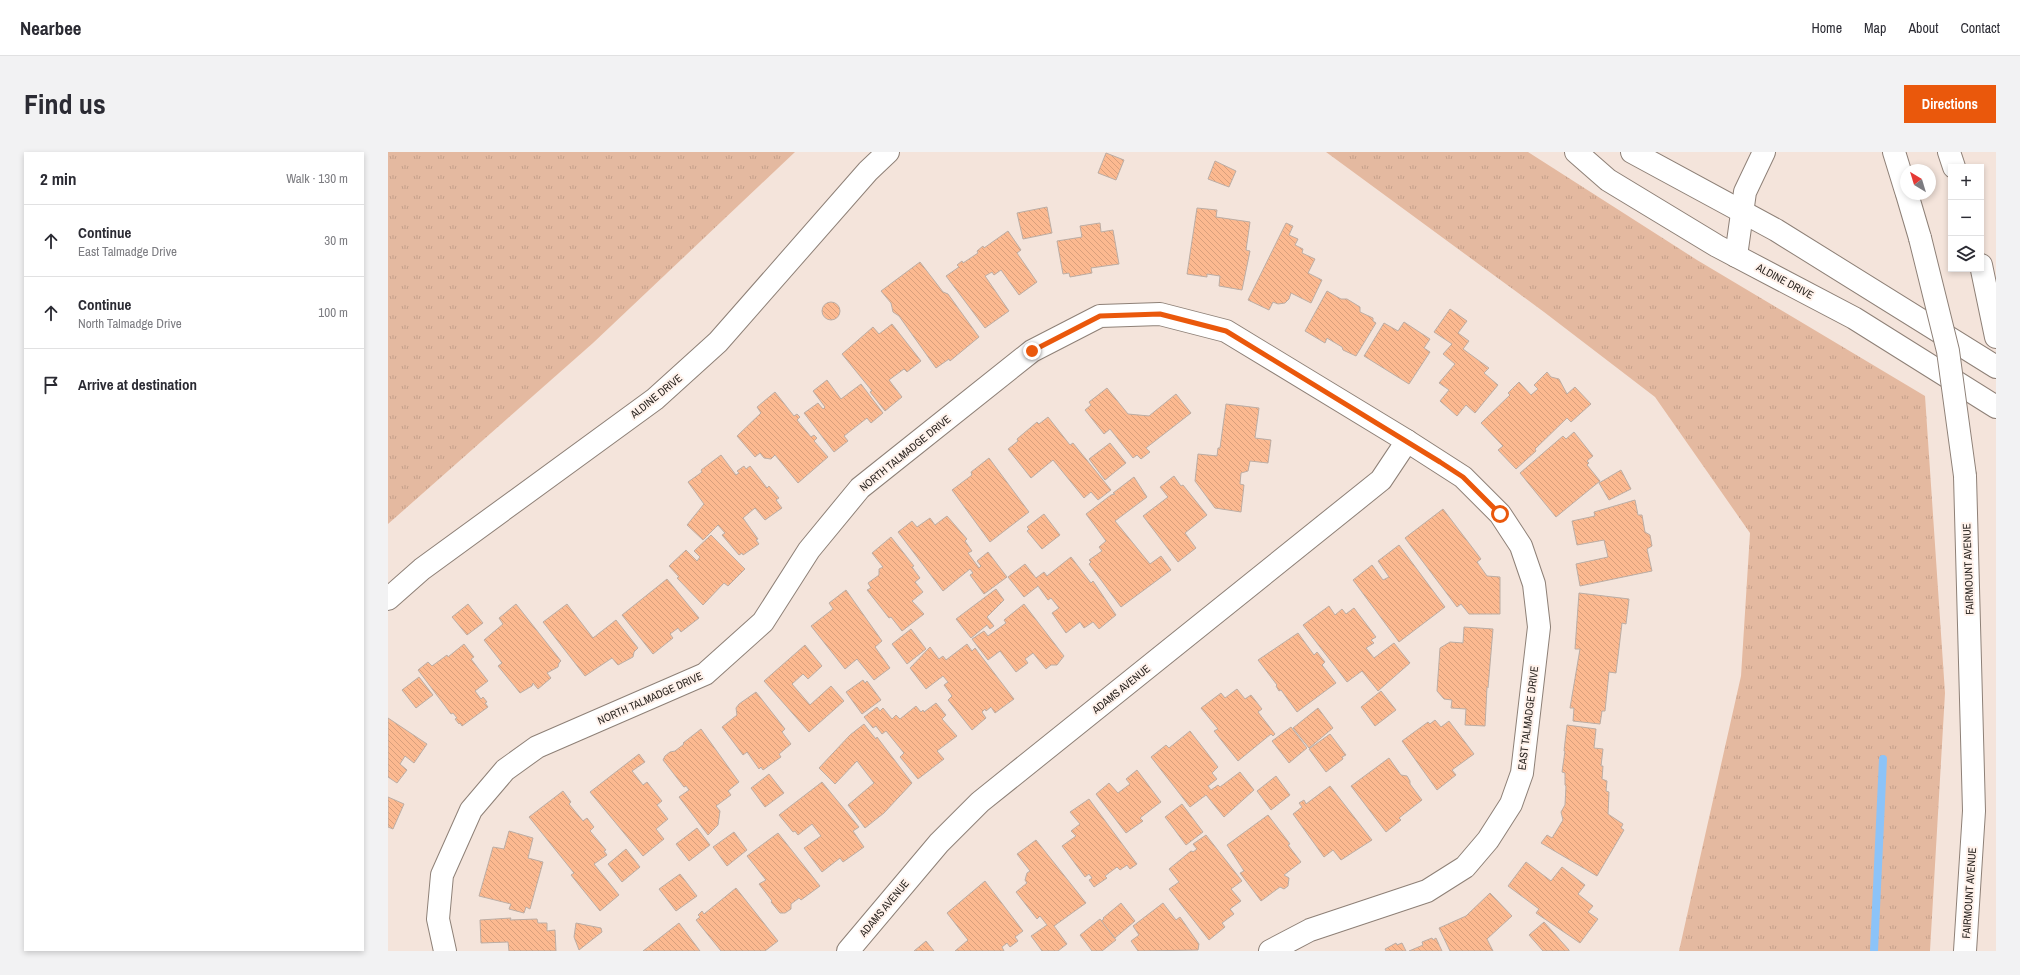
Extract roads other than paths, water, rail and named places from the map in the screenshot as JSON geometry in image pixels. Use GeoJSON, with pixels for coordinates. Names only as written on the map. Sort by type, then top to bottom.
{"type":"FeatureCollection","features":[{"type":"Feature","properties":{"kind":"main road","name":"ALDINE DRIVE"},"geometry":{"type":"LineString","coordinates":[[388,599],[422,569],[655,399],[718,342],[868,171],[888,152]]}},
{"type":"Feature","properties":{"kind":"main road","name":"ALDINE DRIVE"},"geometry":{"type":"LineString","coordinates":[[1576,152],[1608,180],[1736,256],[1854,318],[1996,407]]}},
{"type":"Feature","properties":{"kind":"main road"},"geometry":{"type":"LineString","coordinates":[[1632,152],[1742,213],[1776,230],[1996,367]]}},
{"type":"Feature","properties":{"kind":"main road"},"geometry":{"type":"LineString","coordinates":[[1736,256],[1745,192],[1764,152]]}},
{"type":"Feature","properties":{"kind":"main road"},"geometry":{"type":"LineString","coordinates":[[1894,152],[1900,172]]}},
{"type":"Feature","properties":{"kind":"main road"},"geometry":{"type":"LineString","coordinates":[[1949,152],[1953,164]]}},
{"type":"Feature","properties":{"kind":"main road","name":"FAIRMOUNT AVENUE"},"geometry":{"type":"LineString","coordinates":[[1909,200],[1920,238],[1948,351],[1965,476],[1974,811],[1965,951]]}},
{"type":"Feature","properties":{"kind":"main road"},"geometry":{"type":"LineString","coordinates":[[1982,272],[1996,336]]}},
{"type":"Feature","properties":{"kind":"main road","name":"NORTH TALMADGE DRIVE"},"geometry":{"type":"LineString","coordinates":[[445,951],[438,919],[442,875],[471,810],[505,770],[537,747],[705,674],[763,622],[810,550],[860,488],[1032,351],[1100,316],[1160,314],[1226,331],[1407,440]]}},
{"type":"Feature","properties":{"kind":"main road","name":"ADAMS AVENUE"},"geometry":{"type":"LineString","coordinates":[[848,951],[939,843],[980,802],[1381,480],[1407,440]]}},
{"type":"Feature","properties":{"kind":"main road","name":"EAST TALMADGE DRIVE"},"geometry":{"type":"LineString","coordinates":[[1270,951],[1310,930],[1427,891],[1465,867],[1488,840],[1511,804],[1522,773],[1539,627],[1534,584],[1521,546],[1500,514],[1463,477],[1407,440]]}},
{"type":"Feature","properties":{"kind":"waterway"},"geometry":{"type":"LineString","coordinates":[[1874,951],[1883,759]]}}]}
